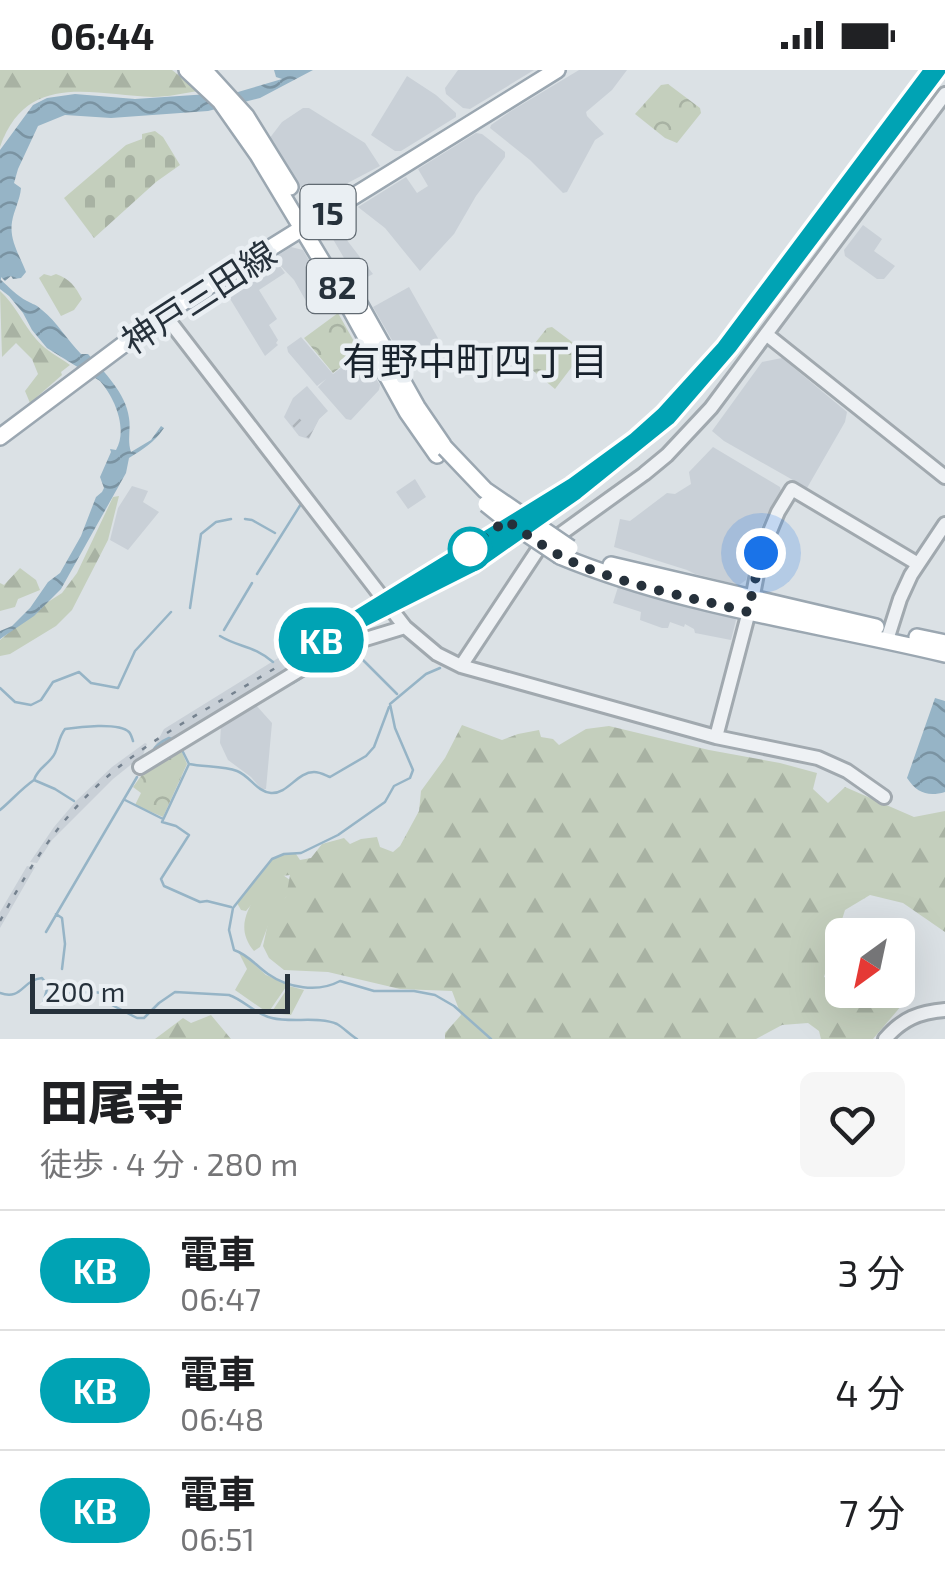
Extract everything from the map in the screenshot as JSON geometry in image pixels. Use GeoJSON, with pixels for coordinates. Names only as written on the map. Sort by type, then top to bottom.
{"type":"FeatureCollection","features":[{"type":"Feature","properties":{"kind":"main road","name":"神戸三田線"},"geometry":{"type":"LineString","coordinates":[[0,437],[164,314],[557,70]]}},
{"type":"Feature","properties":{"kind":"main road","name":"82"},"geometry":{"type":"LineString","coordinates":[[200,74],[240,118],[307,225],[407,412],[480,499],[506,520],[616,577],[889,635],[945,643]]}},
{"type":"Feature","properties":{"kind":"main road","name":"82"},"geometry":{"type":"LineString","coordinates":[[889,635],[945,654]]}},
{"type":"Feature","properties":{"kind":"street"},"geometry":{"type":"LineString","coordinates":[[462,666],[536,551],[667,455],[711,408],[945,94]]}},
{"type":"Feature","properties":{"kind":"street"},"geometry":{"type":"LineString","coordinates":[[164,314],[405,627],[437,654],[462,666],[716,737],[818,758],[884,796]]}},
{"type":"Feature","properties":{"kind":"street"},"geometry":{"type":"LineString","coordinates":[[766,334],[945,477]]}},
{"type":"Feature","properties":{"kind":"street"},"geometry":{"type":"LineString","coordinates":[[716,737],[761,553],[792,489],[918,564]]}},
{"type":"Feature","properties":{"kind":"street"},"geometry":{"type":"LineString","coordinates":[[889,635],[902,593],[945,524]]}},
{"type":"Feature","properties":{"kind":"street"},"geometry":{"type":"LineString","coordinates":[[140,767],[321,657],[359,640],[405,627]]}},
{"type":"Feature","properties":{"kind":"street"},"geometry":{"type":"LineString","coordinates":[[884,1039],[915,1014],[945,1010]]}},
{"type":"Feature","properties":{"kind":"shaded area"},"geometry":{"type":"Polygon","coordinates":[[[458,70],[534,70],[470,109],[446,94],[445,88],[458,70]]]}},
{"type":"Feature","properties":{"kind":"shaded area"},"geometry":{"type":"Polygon","coordinates":[[[579,70],[627,70],[612,90],[586,112],[604,134],[595,140],[563,193],[490,128],[579,70]]]}},
{"type":"Feature","properties":{"kind":"shaded area"},"geometry":{"type":"Polygon","coordinates":[[[925,70],[942,70],[753,326],[682,415],[652,445],[503,550],[405,605],[392,591],[494,533],[490,527],[602,461],[662,412],[701,369],[925,70]]]}},
{"type":"Feature","properties":{"kind":"shaded area"},"geometry":{"type":"Polygon","coordinates":[[[407,76],[436,95],[456,117],[395,151],[371,135],[407,76]]]}},
{"type":"Feature","properties":{"kind":"shaded area"},"geometry":{"type":"Polygon","coordinates":[[[303,108],[365,143],[380,166],[325,195],[315,196],[303,189],[269,139],[282,122],[303,108]]]}},
{"type":"Feature","properties":{"kind":"shaded area"},"geometry":{"type":"Polygon","coordinates":[[[476,133],[505,152],[505,157],[454,234],[420,271],[385,228],[358,207],[406,177],[417,193],[428,186],[418,169],[476,133]]]}},
{"type":"Feature","properties":{"kind":"shaded area"},"geometry":{"type":"Polygon","coordinates":[[[863,225],[882,239],[874,251],[895,266],[884,279],[877,279],[845,256],[844,250],[863,225]]]}},
{"type":"Feature","properties":{"kind":"shaded area"},"geometry":{"type":"Polygon","coordinates":[[[336,226],[373,274],[358,282],[330,234],[336,226]]]}},
{"type":"Feature","properties":{"kind":"shaded area"},"geometry":{"type":"Polygon","coordinates":[[[291,247],[303,250],[326,290],[306,301],[277,262],[285,273],[259,290],[277,319],[269,325],[278,345],[265,356],[224,289],[291,247]]]}},
{"type":"Feature","properties":{"kind":"shaded area"},"geometry":{"type":"Polygon","coordinates":[[[409,287],[439,340],[437,346],[409,363],[404,361],[373,307],[409,287]]]}},
{"type":"Feature","properties":{"kind":"shaded area"},"geometry":{"type":"Polygon","coordinates":[[[301,337],[333,374],[360,353],[380,385],[351,420],[318,387],[326,379],[317,386],[288,352],[287,347],[301,337]]]}},
{"type":"Feature","properties":{"kind":"shaded area"},"geometry":{"type":"Polygon","coordinates":[[[782,358],[847,412],[807,488],[712,431],[762,362],[782,358]]]}},
{"type":"Feature","properties":{"kind":"shaded area"},"geometry":{"type":"Polygon","coordinates":[[[307,386],[328,411],[309,439],[299,436],[284,417],[293,398],[307,386]]]}},
{"type":"Feature","properties":{"kind":"shaded area"},"geometry":{"type":"Polygon","coordinates":[[[321,404],[327,411],[309,438],[300,435],[285,417],[292,411],[302,421],[321,404]]]}},
{"type":"Feature","properties":{"kind":"shaded area"},"geometry":{"type":"Polygon","coordinates":[[[713,447],[781,491],[757,538],[746,580],[739,585],[695,574],[614,547],[620,519],[630,521],[667,493],[675,494],[691,484],[689,472],[713,447]]]}},
{"type":"Feature","properties":{"kind":"shaded area"},"geometry":{"type":"Polygon","coordinates":[[[415,479],[426,497],[408,509],[396,492],[415,479]]]}},
{"type":"Feature","properties":{"kind":"shaded area"},"geometry":{"type":"Polygon","coordinates":[[[132,486],[148,491],[143,502],[159,512],[128,550],[110,540],[118,508],[132,486]]]}},
{"type":"Feature","properties":{"kind":"shaded area"},"geometry":{"type":"Polygon","coordinates":[[[618,587],[733,615],[736,620],[731,640],[695,633],[685,624],[684,627],[670,622],[668,628],[662,628],[640,620],[641,612],[613,603],[618,587]]]}},
{"type":"Feature","properties":{"kind":"shaded area"},"geometry":{"type":"Polygon","coordinates":[[[375,598],[385,615],[151,753],[164,729],[375,598]]]}},
{"type":"Feature","properties":{"kind":"shaded area"},"geometry":{"type":"Polygon","coordinates":[[[255,704],[272,723],[266,789],[261,789],[228,760],[220,743],[221,725],[255,704]]]}},
{"type":"Feature","properties":{"kind":"shaded area"},"geometry":{"type":"Polygon","coordinates":[[[145,743],[143,755],[52,840],[37,863],[30,862],[76,801],[145,743]]]}},
{"type":"Feature","properties":{"kind":"shaded area"},"geometry":{"type":"Polygon","coordinates":[[[27,866],[35,867],[0,928],[0,912],[27,866]]]}},
{"type":"Feature","properties":{"kind":"green space"},"geometry":{"type":"Polygon","coordinates":[[[0,70],[172,70],[199,91],[159,97],[85,92],[44,97],[12,123],[0,147],[0,70]]]}},
{"type":"Feature","properties":{"kind":"green space"},"geometry":{"type":"Polygon","coordinates":[[[668,84],[700,108],[701,113],[677,143],[635,114],[661,85],[668,84]]]}},
{"type":"Feature","properties":{"kind":"green space"},"geometry":{"type":"Polygon","coordinates":[[[155,131],[180,165],[94,238],[64,198],[126,145],[155,131]]]}},
{"type":"Feature","properties":{"kind":"green space"},"geometry":{"type":"Polygon","coordinates":[[[44,274],[61,276],[74,287],[82,299],[74,310],[61,316],[39,278],[44,274]]]}},
{"type":"Feature","properties":{"kind":"green space"},"geometry":{"type":"Polygon","coordinates":[[[0,291],[40,343],[70,365],[30,403],[25,391],[38,374],[32,359],[16,343],[2,357],[0,291]]]}},
{"type":"Feature","properties":{"kind":"green space"},"geometry":{"type":"Polygon","coordinates":[[[338,313],[360,352],[333,373],[304,338],[338,313]]]}},
{"type":"Feature","properties":{"kind":"green space"},"geometry":{"type":"Polygon","coordinates":[[[552,327],[584,351],[555,389],[531,369],[524,357],[552,327]]]}},
{"type":"Feature","properties":{"kind":"green space"},"geometry":{"type":"Polygon","coordinates":[[[119,496],[108,540],[72,610],[56,626],[0,656],[0,640],[62,593],[77,573],[113,497],[119,496]]]}},
{"type":"Feature","properties":{"kind":"green space"},"geometry":{"type":"Polygon","coordinates":[[[20,568],[36,580],[40,590],[18,599],[15,607],[0,611],[0,583],[4,585],[20,568]]]}},
{"type":"Feature","properties":{"kind":"green space"},"geometry":{"type":"Polygon","coordinates":[[[462,725],[502,740],[539,730],[541,737],[553,739],[559,745],[586,729],[609,726],[817,773],[813,789],[828,803],[845,787],[914,817],[945,811],[945,932],[903,903],[870,895],[845,910],[842,918],[825,918],[825,1008],[899,1008],[873,1039],[821,1039],[819,1031],[808,1023],[782,1025],[756,1039],[445,1039],[445,1033],[461,1015],[452,991],[400,989],[328,972],[284,970],[269,958],[263,946],[270,914],[286,897],[290,875],[275,877],[246,911],[237,903],[262,870],[278,856],[296,854],[300,860],[311,858],[322,844],[344,838],[350,844],[377,837],[380,847],[393,852],[419,811],[421,791],[462,725]]]}},
{"type":"Feature","properties":{"kind":"green space"},"geometry":{"type":"Polygon","coordinates":[[[181,750],[187,764],[163,817],[135,805],[141,793],[133,787],[144,772],[181,750]]]}},
{"type":"Feature","properties":{"kind":"green space"},"geometry":{"type":"Polygon","coordinates":[[[280,873],[290,880],[287,896],[272,915],[260,947],[254,951],[245,931],[247,912],[270,876],[280,873]]]}},
{"type":"Feature","properties":{"kind":"green space"},"geometry":{"type":"Polygon","coordinates":[[[239,953],[266,975],[288,984],[268,1013],[235,990],[247,969],[239,953]]]}},
{"type":"Feature","properties":{"kind":"green space"},"geometry":{"type":"Polygon","coordinates":[[[289,986],[304,990],[291,1015],[271,1013],[289,986]]]}},
{"type":"Feature","properties":{"kind":"green space"},"geometry":{"type":"Polygon","coordinates":[[[211,1015],[231,1039],[155,1039],[183,1018],[191,1023],[211,1015]]]}},
{"type":"Feature","properties":{"kind":"water"},"geometry":{"type":"Polygon","coordinates":[[[274,70],[313,70],[260,98],[208,111],[111,118],[65,115],[38,126],[14,183],[21,188],[12,235],[26,272],[21,278],[1,280],[47,315],[113,383],[127,409],[131,452],[151,440],[161,426],[164,428],[152,442],[129,458],[126,473],[61,589],[34,616],[0,639],[0,631],[12,626],[60,573],[104,488],[100,477],[110,449],[116,450],[121,433],[115,405],[100,381],[47,348],[23,313],[0,289],[0,150],[33,105],[47,98],[75,94],[135,99],[238,92],[282,79],[276,77],[274,70]]]}},
{"type":"Feature","properties":{"kind":"water"},"geometry":{"type":"Polygon","coordinates":[[[935,698],[945,701],[945,792],[933,794],[919,790],[907,778],[935,698]]]}},
{"type":"Feature","properties":{"kind":"waterway"},"geometry":{"type":"LineString","coordinates":[[257,574],[301,504]]}},
{"type":"Feature","properties":{"kind":"waterway"},"geometry":{"type":"LineString","coordinates":[[190,608],[201,534],[216,522],[231,519]]}},
{"type":"Feature","properties":{"kind":"waterway"},"geometry":{"type":"LineString","coordinates":[[245,519],[275,533]]}},
{"type":"Feature","properties":{"kind":"waterway"},"geometry":{"type":"LineString","coordinates":[[224,630],[252,583]]}},
{"type":"Feature","properties":{"kind":"waterway"},"geometry":{"type":"LineString","coordinates":[[0,688],[15,702],[31,705],[41,700],[53,682],[79,672],[91,683],[118,688],[135,651],[171,612]]}},
{"type":"Feature","properties":{"kind":"waterway"},"geometry":{"type":"LineString","coordinates":[[220,636],[273,662]]}},
{"type":"Feature","properties":{"kind":"waterway"},"geometry":{"type":"LineString","coordinates":[[293,683],[353,650],[397,694]]}},
{"type":"Feature","properties":{"kind":"waterway"},"geometry":{"type":"LineString","coordinates":[[440,668],[426,674],[390,704],[395,728],[413,770],[410,778],[394,786],[385,802],[338,835],[301,853],[272,859],[233,908],[229,930],[234,950],[285,983],[313,988],[340,981],[374,991],[435,995],[454,1006],[491,1039]]}},
{"type":"Feature","properties":{"kind":"waterway"},"geometry":{"type":"LineString","coordinates":[[189,764],[237,771],[271,793],[283,790],[308,773],[330,777],[374,747],[389,707]]}},
{"type":"Feature","properties":{"kind":"waterway"},"geometry":{"type":"LineString","coordinates":[[34,780],[53,757],[65,729],[117,727],[129,732],[133,741]]}},
{"type":"Feature","properties":{"kind":"waterway"},"geometry":{"type":"LineString","coordinates":[[152,752],[164,740],[174,740]]}},
{"type":"Feature","properties":{"kind":"waterway"},"geometry":{"type":"LineString","coordinates":[[183,752],[189,764],[162,822],[189,835],[161,879],[164,886],[200,902],[231,907]]}},
{"type":"Feature","properties":{"kind":"waterway"},"geometry":{"type":"LineString","coordinates":[[46,932],[137,777]]}},
{"type":"Feature","properties":{"kind":"waterway"},"geometry":{"type":"LineString","coordinates":[[0,810],[34,780],[74,801]]}},
{"type":"Feature","properties":{"kind":"waterway"},"geometry":{"type":"LineString","coordinates":[[125,800],[163,819]]}},
{"type":"Feature","properties":{"kind":"waterway"},"geometry":{"type":"LineString","coordinates":[[56,914],[62,918],[65,944],[62,969]]}},
{"type":"Feature","properties":{"kind":"waterway"},"geometry":{"type":"LineString","coordinates":[[0,993],[13,994],[42,978],[48,986],[43,1003]]}},
{"type":"Feature","properties":{"kind":"waterway"},"geometry":{"type":"LineString","coordinates":[[54,992],[97,992],[110,996]]}},
{"type":"Feature","properties":{"kind":"waterway"},"geometry":{"type":"LineString","coordinates":[[112,1005],[144,1018],[175,992],[229,995],[266,1016],[330,1022],[357,1039]]}},
{"type":"Feature","properties":{"kind":"railway"},"geometry":{"type":"LineString","coordinates":[[473,564],[576,492],[668,418],[730,346],[938,70]]}},
{"type":"Feature","properties":{"kind":"railway"},"geometry":{"type":"LineString","coordinates":[[0,921],[56,832],[116,769],[174,728],[459,556]]}},
{"type":"Feature","properties":{"kind":"train","name":"KB"},"geometry":{"type":"LineString","coordinates":[[932,70],[724,348],[664,414],[572,486],[318,642],[473,564],[576,492],[668,418],[730,346],[938,70]]}},
{"type":"Feature","properties":{"kind":"district","name":"有野中町四丁目"},"geometry":{"type":"Point","coordinates":[475,360]}},
{"type":"Feature","properties":{"kind":"route"},"geometry":{"type":"LineString","coordinates":[[470,549],[506,520],[560,556],[587,567],[748,612],[761,553]]}}]}
